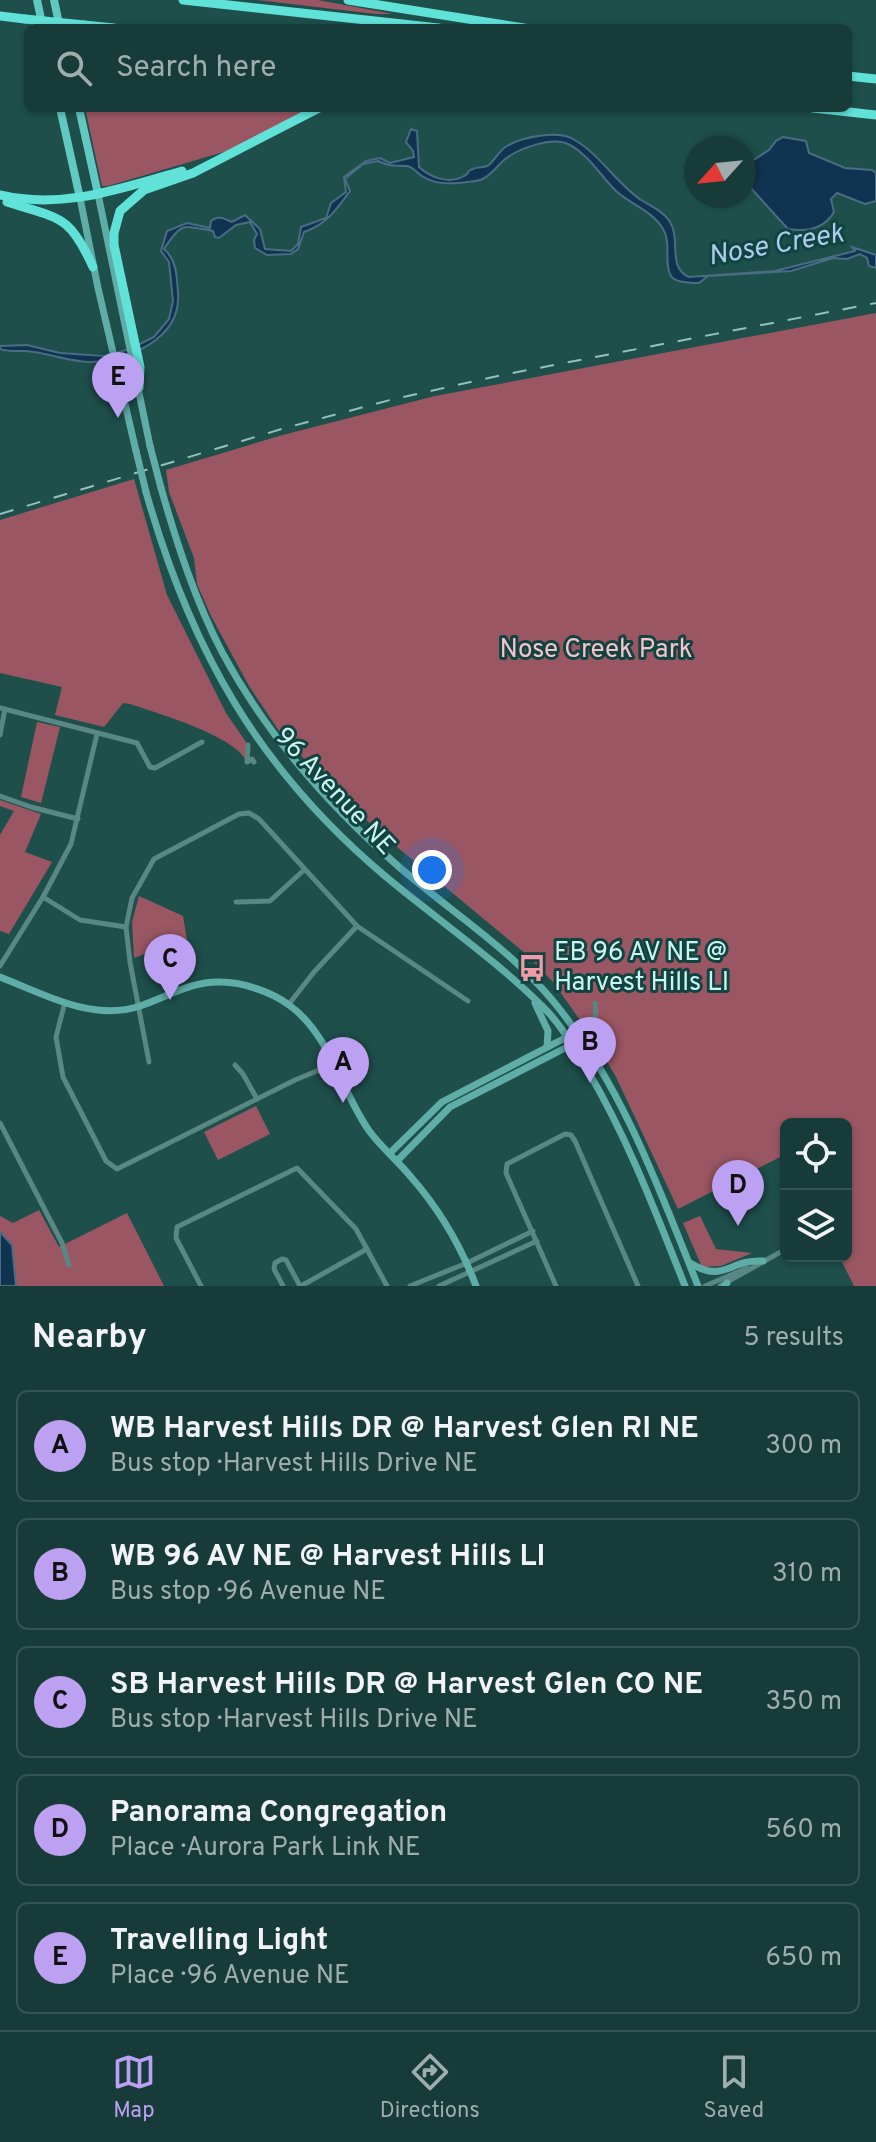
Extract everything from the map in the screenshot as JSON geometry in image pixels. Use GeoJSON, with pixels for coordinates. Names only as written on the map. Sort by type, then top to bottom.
{"type":"FeatureCollection","features":[{"type":"Feature","properties":{"kind":"highway"},"geometry":{"type":"LineString","coordinates":[[183,0],[402,24]]}},
{"type":"Feature","properties":{"kind":"highway"},"geometry":{"type":"LineString","coordinates":[[348,0],[499,24]]}},
{"type":"Feature","properties":{"kind":"highway"},"geometry":{"type":"LineString","coordinates":[[0,16],[74,24]]}},
{"type":"Feature","properties":{"kind":"highway"},"geometry":{"type":"LineString","coordinates":[[852,76],[876,79]]}},
{"type":"Feature","properties":{"kind":"highway"},"geometry":{"type":"LineString","coordinates":[[0,197],[33,202],[98,194],[208,163],[247,147],[312,112]]}},
{"type":"Feature","properties":{"kind":"highway"},"geometry":{"type":"LineString","coordinates":[[849,112],[876,115]]}},
{"type":"Feature","properties":{"kind":"highway"},"geometry":{"type":"LineString","coordinates":[[139,388],[140,367],[125,310],[114,245],[116,220],[127,202],[144,190],[193,173],[208,163]]}},
{"type":"Feature","properties":{"kind":"highway"},"geometry":{"type":"LineString","coordinates":[[0,197],[60,219],[80,238],[93,267]]}},
{"type":"Feature","properties":{"kind":"main road"},"geometry":{"type":"LineString","coordinates":[[37,0],[42,24]]}},
{"type":"Feature","properties":{"kind":"main road"},"geometry":{"type":"LineString","coordinates":[[54,0],[59,24]]}},
{"type":"Feature","properties":{"kind":"main road"},"geometry":{"type":"LineString","coordinates":[[61,112],[80,198]]}},
{"type":"Feature","properties":{"kind":"main road"},"geometry":{"type":"LineString","coordinates":[[80,112],[125,310]]}},
{"type":"Feature","properties":{"kind":"main road","name":"96 Avenue NE"},"geometry":{"type":"LineString","coordinates":[[80,198],[93,267],[146,492],[169,567],[209,659],[245,723],[313,807],[387,877],[497,965],[547,1011],[567,1037],[619,1130],[685,1286]]}},
{"type":"Feature","properties":{"kind":"main road","name":"96 Avenue NE"},"geometry":{"type":"LineString","coordinates":[[139,388],[161,488],[199,602],[234,673],[273,733],[336,806],[397,864],[528,972],[579,1036],[625,1115],[698,1286]]}},
{"type":"Feature","properties":{"kind":"main road"},"geometry":{"type":"LineString","coordinates":[[387,877],[397,864]]}},
{"type":"Feature","properties":{"kind":"main road"},"geometry":{"type":"LineString","coordinates":[[0,977],[65,1002],[103,1011],[139,1006],[196,984],[222,981],[256,989],[289,1004],[315,1030],[356,1111],[372,1134],[442,1217],[476,1286]]}},
{"type":"Feature","properties":{"kind":"main road"},"geometry":{"type":"LineString","coordinates":[[534,1001],[548,1031],[547,1048]]}},
{"type":"Feature","properties":{"kind":"main road"},"geometry":{"type":"LineString","coordinates":[[390,1153],[442,1102],[567,1037],[579,1036]]}},
{"type":"Feature","properties":{"kind":"main road"},"geometry":{"type":"LineString","coordinates":[[397,1161],[450,1107],[572,1045],[579,1036]]}},
{"type":"Feature","properties":{"kind":"main road"},"geometry":{"type":"LineString","coordinates":[[689,1262],[705,1272],[716,1273],[751,1260],[763,1261]]}},
{"type":"Feature","properties":{"kind":"street"},"geometry":{"type":"LineString","coordinates":[[0,735],[2,709],[137,743],[150,767],[155,768],[202,742]]}},
{"type":"Feature","properties":{"kind":"street"},"geometry":{"type":"LineString","coordinates":[[0,966],[43,897],[71,844],[97,734]]}},
{"type":"Feature","properties":{"kind":"street"},"geometry":{"type":"LineString","coordinates":[[248,745],[245,759],[254,762]]}},
{"type":"Feature","properties":{"kind":"street"},"geometry":{"type":"LineString","coordinates":[[0,796],[78,819]]}},
{"type":"Feature","properties":{"kind":"street"},"geometry":{"type":"LineString","coordinates":[[149,1062],[126,927],[132,898],[154,859],[239,814],[249,813],[259,819],[357,926],[468,1001]]}},
{"type":"Feature","properties":{"kind":"street"},"geometry":{"type":"LineString","coordinates":[[236,902],[270,901],[304,870]]}},
{"type":"Feature","properties":{"kind":"street"},"geometry":{"type":"LineString","coordinates":[[43,897],[80,920],[126,927]]}},
{"type":"Feature","properties":{"kind":"street"},"geometry":{"type":"LineString","coordinates":[[289,1004],[357,926]]}},
{"type":"Feature","properties":{"kind":"street"},"geometry":{"type":"LineString","coordinates":[[65,1002],[56,1037],[63,1077],[106,1161],[117,1169],[334,1064]]}},
{"type":"Feature","properties":{"kind":"street"},"geometry":{"type":"LineString","coordinates":[[579,1036],[588,1032],[596,1021],[595,1003]]}},
{"type":"Feature","properties":{"kind":"street"},"geometry":{"type":"LineString","coordinates":[[235,1065],[257,1099]]}},
{"type":"Feature","properties":{"kind":"street"},"geometry":{"type":"LineString","coordinates":[[0,1123],[62,1243],[69,1265]]}},
{"type":"Feature","properties":{"kind":"street"},"geometry":{"type":"LineString","coordinates":[[556,1286],[506,1173],[507,1164],[565,1134],[571,1135],[638,1286]]}},
{"type":"Feature","properties":{"kind":"street"},"geometry":{"type":"LineString","coordinates":[[201,1286],[176,1238],[177,1227],[292,1169],[301,1170],[356,1229],[387,1286]]}},
{"type":"Feature","properties":{"kind":"street"},"geometry":{"type":"LineString","coordinates":[[410,1286],[533,1231]]}},
{"type":"Feature","properties":{"kind":"street"},"geometry":{"type":"LineString","coordinates":[[439,1286],[537,1241]]}},
{"type":"Feature","properties":{"kind":"street"},"geometry":{"type":"LineString","coordinates":[[283,1286],[274,1269],[275,1263],[282,1259],[286,1260],[301,1286],[367,1249]]}},
{"type":"Feature","properties":{"kind":"street"},"geometry":{"type":"LineString","coordinates":[[705,1286],[780,1252]]}},
{"type":"Feature","properties":{"kind":"street"},"geometry":{"type":"LineString","coordinates":[[724,1285],[752,1266]]}},
{"type":"Feature","properties":{"kind":"green space"},"geometry":{"type":"Polygon","coordinates":[[[257,0],[318,0],[393,14],[376,14],[257,0]]]}},
{"type":"Feature","properties":{"kind":"green space"},"geometry":{"type":"Polygon","coordinates":[[[86,112],[306,112],[227,151],[102,186],[86,112]]]}},
{"type":"Feature","properties":{"kind":"green space","name":"Nose Creek Park"},"geometry":{"type":"Polygon","coordinates":[[[876,313],[876,1286],[854,1286],[842,1262],[852,1262],[852,1118],[780,1118],[780,1157],[678,1209],[616,1077],[553,982],[526,954],[379,832],[323,779],[281,734],[249,686],[211,616],[197,584],[194,558],[169,492],[166,470],[279,436],[435,396],[876,313]]]}},
{"type":"Feature","properties":{"kind":"green space"},"geometry":{"type":"Polygon","coordinates":[[[134,479],[167,595],[226,713],[248,745],[245,759],[237,750],[210,733],[130,704],[123,703],[104,727],[55,715],[62,687],[0,673],[0,520],[134,479]]]}},
{"type":"Feature","properties":{"kind":"green space"},"geometry":{"type":"Polygon","coordinates":[[[37,722],[60,727],[41,803],[21,797],[37,722]]]}},
{"type":"Feature","properties":{"kind":"green space"},"geometry":{"type":"Polygon","coordinates":[[[0,800],[41,814],[25,852],[52,862],[9,934],[0,931],[0,835],[14,811],[0,806],[0,800]]]}},
{"type":"Feature","properties":{"kind":"green space"},"geometry":{"type":"Polygon","coordinates":[[[139,896],[183,916],[187,940],[134,958],[132,922],[139,896]]]}},
{"type":"Feature","properties":{"kind":"green space"},"geometry":{"type":"Polygon","coordinates":[[[256,1106],[270,1134],[218,1160],[204,1132],[256,1106]]]}},
{"type":"Feature","properties":{"kind":"green space"},"geometry":{"type":"Polygon","coordinates":[[[39,1210],[59,1247],[127,1213],[164,1286],[0,1286],[0,1216],[13,1223],[39,1210]]]}},
{"type":"Feature","properties":{"kind":"green space"},"geometry":{"type":"Polygon","coordinates":[[[700,1216],[716,1249],[752,1253],[721,1266],[702,1267],[683,1223],[700,1216]]]}},
{"type":"Feature","properties":{"kind":"water"},"geometry":{"type":"Polygon","coordinates":[[[411,129],[417,131],[419,167],[434,177],[446,180],[458,179],[470,170],[488,166],[505,148],[521,140],[549,135],[573,139],[591,152],[632,193],[667,218],[675,236],[678,267],[689,277],[775,271],[855,251],[852,247],[876,255],[876,268],[869,266],[867,258],[860,254],[847,259],[833,258],[791,271],[708,276],[699,283],[676,280],[669,271],[666,235],[659,223],[616,191],[575,148],[553,142],[517,152],[484,178],[462,183],[435,182],[407,166],[378,161],[363,164],[345,179],[350,191],[340,204],[325,221],[304,232],[298,249],[291,254],[267,255],[255,248],[257,234],[250,222],[236,225],[219,238],[213,231],[189,227],[180,230],[164,249],[176,269],[177,310],[162,335],[136,352],[91,362],[0,349],[0,346],[27,345],[60,353],[104,356],[130,349],[154,337],[169,319],[173,301],[169,262],[161,251],[167,231],[187,223],[210,228],[211,221],[216,218],[232,222],[245,215],[260,229],[265,249],[291,251],[298,244],[301,227],[326,218],[331,203],[346,192],[344,177],[366,161],[380,158],[390,163],[414,157],[406,142],[411,129]]]}},
{"type":"Feature","properties":{"kind":"water"},"geometry":{"type":"Polygon","coordinates":[[[783,137],[806,141],[809,153],[845,168],[872,170],[876,173],[876,201],[865,204],[837,193],[831,199],[834,212],[820,226],[788,229],[756,194],[756,158],[783,137]]]}},
{"type":"Feature","properties":{"kind":"water"},"geometry":{"type":"Polygon","coordinates":[[[0,1232],[12,1245],[16,1286],[0,1286],[0,1232]]]}},
{"type":"Feature","properties":{"kind":"railway"},"geometry":{"type":"LineString","coordinates":[[0,514],[285,428],[390,400],[502,375],[876,303]]}},
{"type":"Feature","properties":{"kind":"place","name":"Travelling Light"},"geometry":{"type":"Point","coordinates":[118,418]}},
{"type":"Feature","properties":{"kind":"place","name":"EB 96 AV NE @ Harvest Hills LI"},"geometry":{"type":"Point","coordinates":[532,968]}},
{"type":"Feature","properties":{"kind":"place","name":"SB Harvest Hills DR @ Harvest Glen CO NE"},"geometry":{"type":"Point","coordinates":[170,1000]}},
{"type":"Feature","properties":{"kind":"place","name":"WB 96 AV NE @ Harvest Hills LI"},"geometry":{"type":"Point","coordinates":[590,1083]}},
{"type":"Feature","properties":{"kind":"place","name":"WB Harvest Hills DR @ Harvest Glen RI NE"},"geometry":{"type":"Point","coordinates":[343,1103]}},
{"type":"Feature","properties":{"kind":"place","name":"Panorama Congregation"},"geometry":{"type":"Point","coordinates":[738,1226]}},
{"type":"Feature","properties":{"kind":"water label","name":"Nose Creek"},"geometry":{"type":"Point","coordinates":[776,246]}}]}
